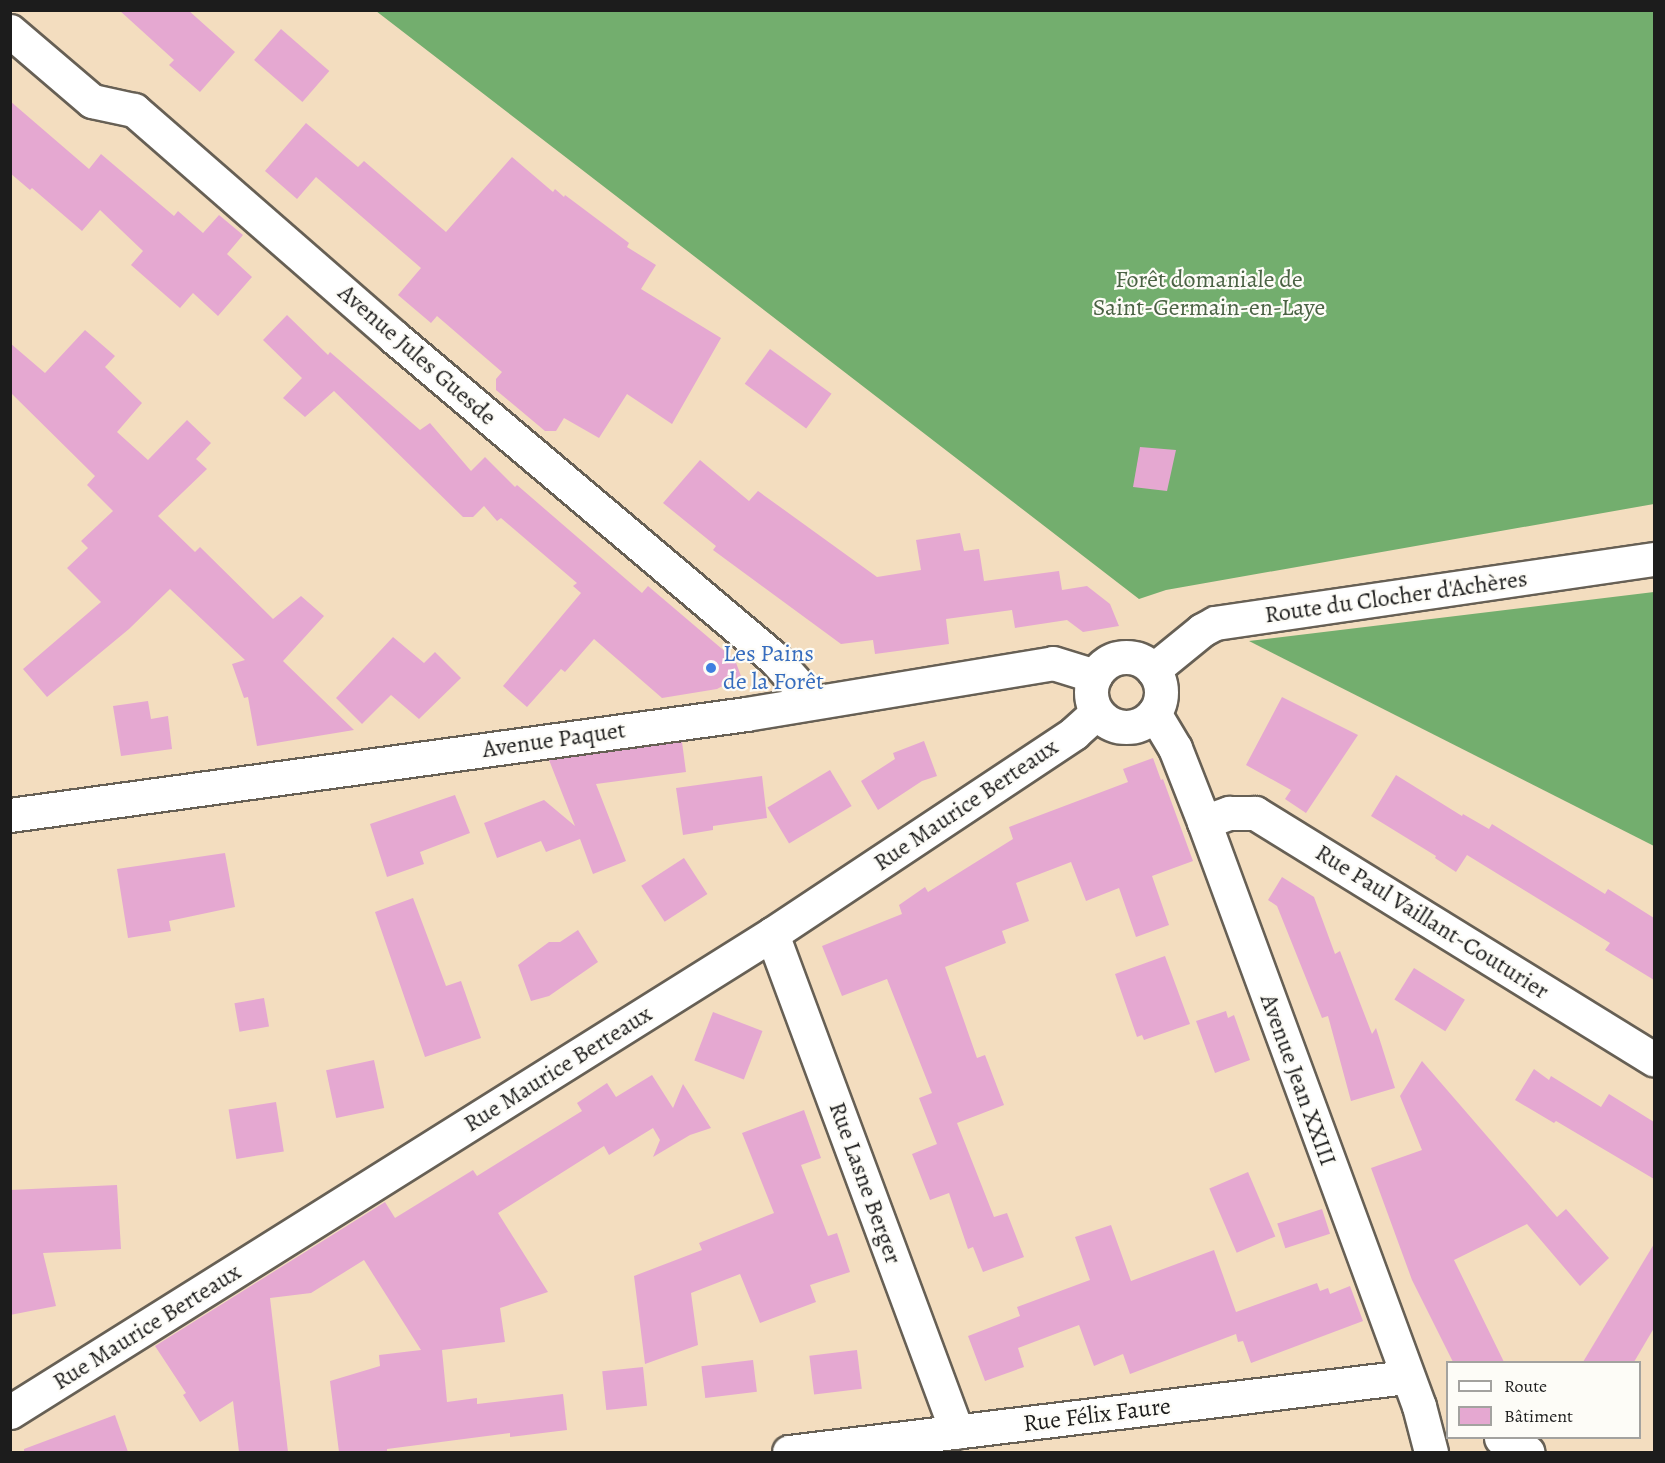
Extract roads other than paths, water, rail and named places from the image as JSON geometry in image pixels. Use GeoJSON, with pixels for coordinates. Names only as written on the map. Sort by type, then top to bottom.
{"type":"FeatureCollection","features":[{"type":"Feature","properties":{"kind":"street","name":"Avenue Jules Guesde"},"geometry":{"type":"LineString","coordinates":[[10,31],[92,101],[134,110],[394,337],[774,658],[812,701]]}},
{"type":"Feature","properties":{"kind":"street","name":"Route du Clocher d'Achères"},"geometry":{"type":"LineString","coordinates":[[1153,670],[1202,630],[1215,623],[1654,559]]}},
{"type":"Feature","properties":{"kind":"street"},"geometry":{"type":"LineString","coordinates":[[1119,658],[1144,662],[1153,670],[1161,688],[1160,702],[1154,713],[1144,722],[1132,726],[1120,726],[1106,720],[1097,712],[1091,693],[1095,676],[1108,663],[1119,658]]}},
{"type":"Feature","properties":{"kind":"street","name":"Avenue Paquet"},"geometry":{"type":"LineString","coordinates":[[10,815],[746,714],[812,701],[1053,663],[1095,676]]}},
{"type":"Feature","properties":{"kind":"street","name":"Rue Maurice Berteaux"},"geometry":{"type":"LineString","coordinates":[[10,1412],[772,934],[1074,733],[1097,712]]}},
{"type":"Feature","properties":{"kind":"street","name":"Avenue Jean XXIII"},"geometry":{"type":"LineString","coordinates":[[1154,713],[1175,748],[1204,822],[1406,1377],[1433,1408],[1431,1452]]}},
{"type":"Feature","properties":{"kind":"street","name":"Rue Paul Vaillant-Couturier"},"geometry":{"type":"LineString","coordinates":[[1204,822],[1230,813],[1255,813],[1654,1059]]}},
{"type":"Feature","properties":{"kind":"street","name":"Rue Lasne Berger"},"geometry":{"type":"LineString","coordinates":[[772,934],[957,1432]]}},
{"type":"Feature","properties":{"kind":"street","name":"Rue Félix Faure"},"geometry":{"type":"LineString","coordinates":[[789,1452],[1406,1377]]}},
{"type":"Feature","properties":{"kind":"street"},"geometry":{"type":"LineString","coordinates":[[1504,1439],[1527,1452]]}},
{"type":"Feature","properties":{"kind":"place","name":"Les Pains de la Forêt"},"geometry":{"type":"Point","coordinates":[711,668]}},
{"type":"Feature","properties":{"kind":"park label","name":"Forêt domaniale de Saint-Germain-en-Laye"},"geometry":{"type":"Point","coordinates":[1209,294]}}]}
